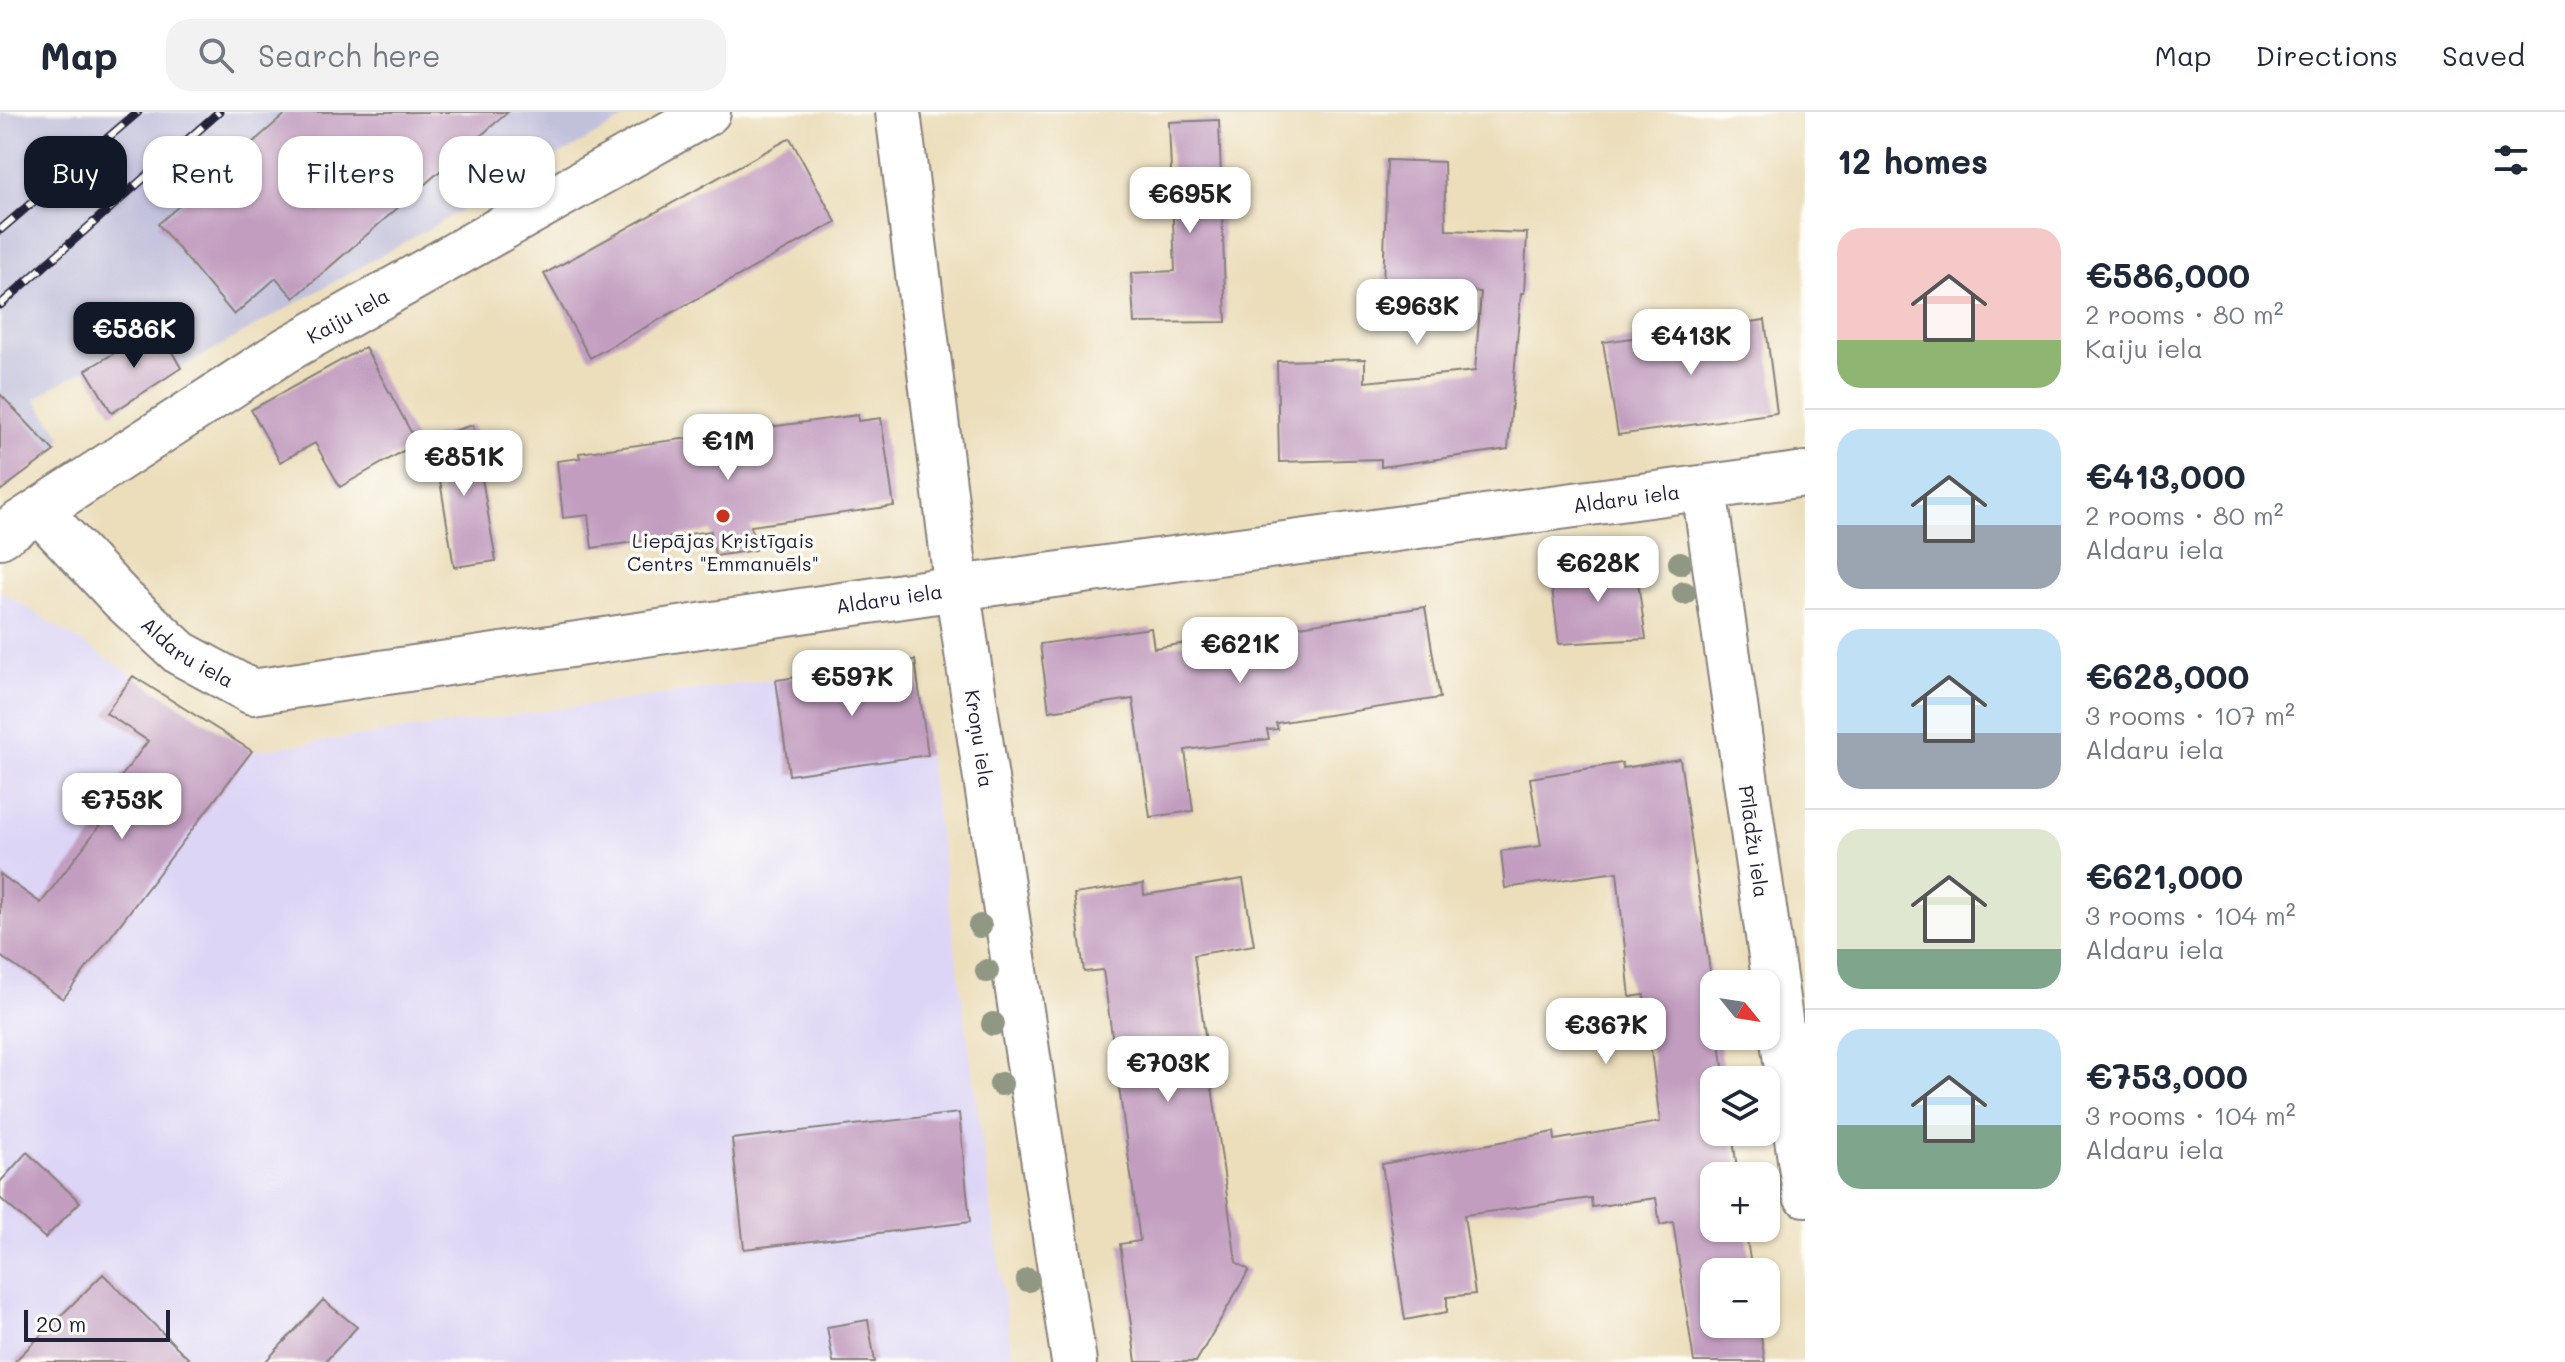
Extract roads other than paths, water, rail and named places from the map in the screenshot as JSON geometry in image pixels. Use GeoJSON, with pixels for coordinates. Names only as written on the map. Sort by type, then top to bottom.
{"type":"FeatureCollection","features":[{"type":"Feature","properties":{"kind":"street","name":"Kaiju iela"},"geometry":{"type":"LineString","coordinates":[[0,536],[286,350],[708,112]]}},
{"type":"Feature","properties":{"kind":"street","name":"Kroņu iela"},"geometry":{"type":"LineString","coordinates":[[898,112],[957,588],[1074,1362]]}},
{"type":"Feature","properties":{"kind":"street","name":"Aldaru iela"},"geometry":{"type":"LineString","coordinates":[[39,511],[123,600],[180,653],[252,692],[957,588],[1805,474]]}},
{"type":"Feature","properties":{"kind":"street","name":"Pīlādžu iela"},"geometry":{"type":"LineString","coordinates":[[1704,489],[1805,1194]]}},
{"type":"Feature","properties":{"kind":"railway"},"geometry":{"type":"LineString","coordinates":[[0,230],[138,112]]}},
{"type":"Feature","properties":{"kind":"railway"},"geometry":{"type":"LineString","coordinates":[[0,305],[219,112]]}},
{"type":"Feature","properties":{"kind":"place","name":"Liepājas Kristīgais Centrs \"Emmanuēls\""},"geometry":{"type":"Point","coordinates":[723,516]}}]}
